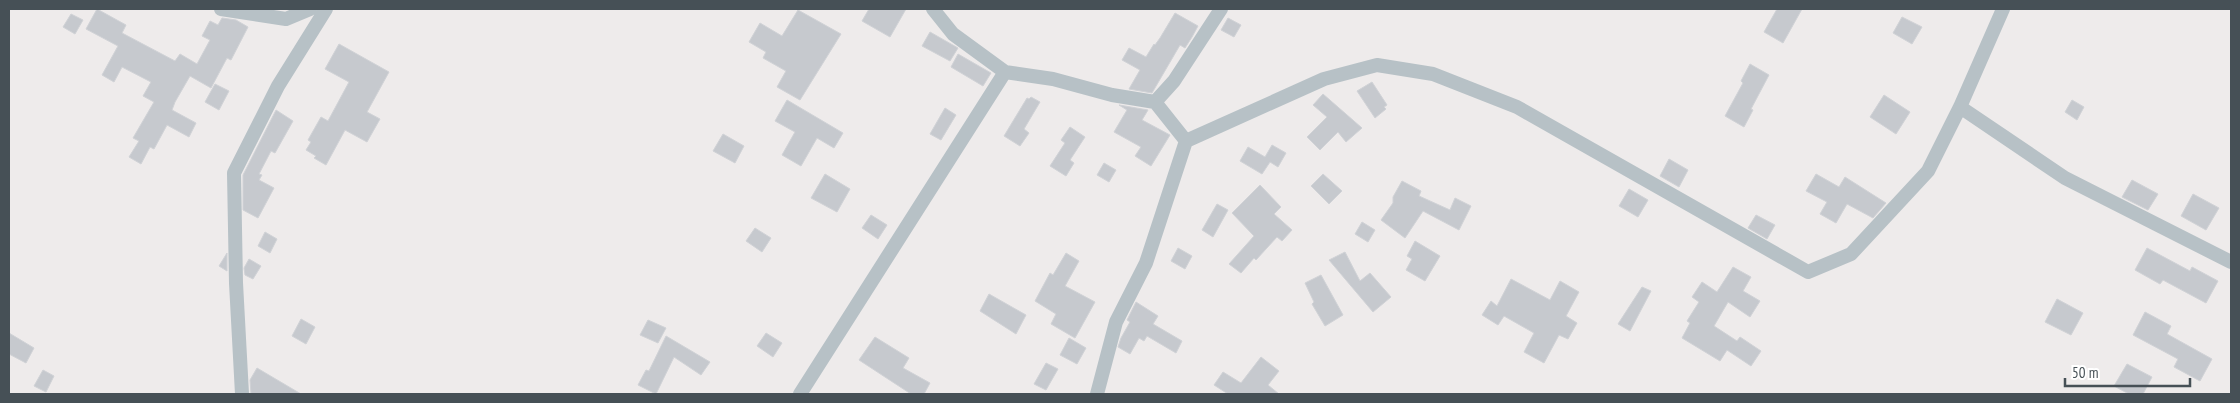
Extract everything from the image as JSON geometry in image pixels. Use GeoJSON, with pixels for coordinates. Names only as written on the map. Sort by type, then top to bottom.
{"type":"FeatureCollection","features":[{"type":"Feature","properties":{"kind":"street"},"geometry":{"type":"LineString","coordinates":[[221,9],[286,19],[310,9]]}},
{"type":"Feature","properties":{"kind":"street"},"geometry":{"type":"LineString","coordinates":[[246,393],[236,283],[234,173],[278,86],[326,9]]}},
{"type":"Feature","properties":{"kind":"street"},"geometry":{"type":"LineString","coordinates":[[933,9],[953,34],[1005,72],[1053,79],[1112,95],[1155,102],[1186,141]]}},
{"type":"Feature","properties":{"kind":"street"},"geometry":{"type":"LineString","coordinates":[[1155,102],[1174,81],[1221,9]]}},
{"type":"Feature","properties":{"kind":"street"},"geometry":{"type":"LineString","coordinates":[[1097,394],[1116,322],[1146,264],[1186,141],[1324,78],[1377,65],[1434,74],[1517,106],[1808,272],[1851,254],[1928,171],[1960,107],[2003,9]]}},
{"type":"Feature","properties":{"kind":"street"},"geometry":{"type":"LineString","coordinates":[[800,394],[1005,72]]}},
{"type":"Feature","properties":{"kind":"street"},"geometry":{"type":"LineString","coordinates":[[1960,107],[2065,178],[2231,262]]}},
{"type":"Feature","properties":{"kind":"building"},"geometry":{"type":"Polygon","coordinates":[[[97,9],[126,25],[122,33],[175,61],[180,54],[197,64],[210,40],[202,36],[210,21],[218,25],[222,18],[236,20],[248,27],[231,60],[227,58],[211,88],[190,76],[175,102],[172,110],[196,123],[189,137],[167,125],[154,149],[150,147],[141,164],[129,157],[139,141],[133,138],[154,102],[143,96],[151,82],[122,67],[114,82],[102,75],[118,46],[86,29],[97,9]]]}},
{"type":"Feature","properties":{"kind":"building"},"geometry":{"type":"Polygon","coordinates":[[[869,9],[906,9],[890,37],[862,21],[869,9]]]}},
{"type":"Feature","properties":{"kind":"building"},"geometry":{"type":"Polygon","coordinates":[[[1777,9],[1802,9],[1783,43],[1764,32],[1777,9]]]}},
{"type":"Feature","properties":{"kind":"building"},"geometry":{"type":"Polygon","coordinates":[[[798,10],[841,34],[800,100],[777,87],[786,71],[763,58],[766,52],[749,42],[760,23],[782,36],[798,10]]]}},
{"type":"Feature","properties":{"kind":"building"},"geometry":{"type":"Polygon","coordinates":[[[1175,13],[1198,26],[1192,37],[1185,48],[1180,45],[1152,93],[1129,89],[1140,70],[1122,60],[1129,48],[1146,57],[1175,13]]]}},
{"type":"Feature","properties":{"kind":"building"},"geometry":{"type":"Polygon","coordinates":[[[71,14],[83,20],[75,34],[63,27],[71,14]]]}},
{"type":"Feature","properties":{"kind":"building"},"geometry":{"type":"Polygon","coordinates":[[[1902,17],[1922,27],[1912,44],[1893,33],[1902,17]]]}},
{"type":"Feature","properties":{"kind":"building"},"geometry":{"type":"Polygon","coordinates":[[[1228,18],[1241,25],[1234,37],[1221,30],[1228,18]]]}},
{"type":"Feature","properties":{"kind":"building"},"geometry":{"type":"Polygon","coordinates":[[[930,32],[958,48],[950,61],[922,46],[930,32]]]}},
{"type":"Feature","properties":{"kind":"building"},"geometry":{"type":"Polygon","coordinates":[[[339,44],[389,72],[367,112],[380,119],[367,142],[345,130],[326,165],[314,158],[316,156],[306,150],[311,142],[308,140],[321,117],[328,121],[349,82],[325,69],[339,44]]]}},
{"type":"Feature","properties":{"kind":"building"},"geometry":{"type":"Polygon","coordinates":[[[958,54],[991,73],[983,86],[951,67],[958,54]]]}},
{"type":"Feature","properties":{"kind":"building"},"geometry":{"type":"Polygon","coordinates":[[[1750,64],[1769,75],[1744,127],[1725,116],[1743,83],[1741,81],[1750,64]]]}},
{"type":"Feature","properties":{"kind":"building"},"geometry":{"type":"Polygon","coordinates":[[[1372,82],[1387,105],[1384,107],[1386,109],[1375,118],[1357,91],[1372,82]]]}},
{"type":"Feature","properties":{"kind":"building"},"geometry":{"type":"Polygon","coordinates":[[[215,84],[229,91],[219,110],[205,102],[215,84]]]}},
{"type":"Feature","properties":{"kind":"building"},"geometry":{"type":"Polygon","coordinates":[[[1323,94],[1362,128],[1346,142],[1338,132],[1320,150],[1307,137],[1327,117],[1313,105],[1323,94]]]}},
{"type":"Feature","properties":{"kind":"building"},"geometry":{"type":"Polygon","coordinates":[[[1884,95],[1910,112],[1896,134],[1870,117],[1884,95]]]}},
{"type":"Feature","properties":{"kind":"building"},"geometry":{"type":"Polygon","coordinates":[[[1031,97],[1040,102],[1024,129],[1029,133],[1020,146],[1004,136],[1027,98],[1031,97]]]}},
{"type":"Feature","properties":{"kind":"building"},"geometry":{"type":"Polygon","coordinates":[[[787,100],[843,133],[834,148],[817,138],[801,166],[782,155],[795,132],[775,121],[787,100]]]}},
{"type":"Feature","properties":{"kind":"building"},"geometry":{"type":"Polygon","coordinates":[[[2072,100],[2084,107],[2077,120],[2065,112],[2072,100]]]}},
{"type":"Feature","properties":{"kind":"building"},"geometry":{"type":"Polygon","coordinates":[[[1119,105],[1148,110],[1142,120],[1170,135],[1151,166],[1135,156],[1141,147],[1114,132],[1127,110],[1119,105]]]}},
{"type":"Feature","properties":{"kind":"building"},"geometry":{"type":"Polygon","coordinates":[[[945,108],[956,115],[941,140],[930,134],[945,108]]]}},
{"type":"Feature","properties":{"kind":"building"},"geometry":{"type":"Polygon","coordinates":[[[276,110],[293,121],[275,153],[271,151],[259,174],[262,175],[259,180],[274,188],[258,218],[243,210],[243,175],[276,110]]]}},
{"type":"Feature","properties":{"kind":"building"},"geometry":{"type":"Polygon","coordinates":[[[1070,127],[1085,137],[1070,160],[1074,163],[1066,176],[1050,166],[1065,143],[1061,140],[1070,127]]]}},
{"type":"Feature","properties":{"kind":"building"},"geometry":{"type":"Polygon","coordinates":[[[723,134],[744,146],[735,163],[713,151],[723,134]]]}},
{"type":"Feature","properties":{"kind":"building"},"geometry":{"type":"Polygon","coordinates":[[[1272,145],[1286,153],[1278,167],[1270,162],[1262,174],[1240,161],[1248,147],[1265,157],[1272,145]]]}},
{"type":"Feature","properties":{"kind":"building"},"geometry":{"type":"Polygon","coordinates":[[[1669,159],[1688,170],[1679,187],[1660,176],[1669,159]]]}},
{"type":"Feature","properties":{"kind":"building"},"geometry":{"type":"Polygon","coordinates":[[[1104,163],[1116,170],[1109,182],[1097,175],[1104,163]]]}},
{"type":"Feature","properties":{"kind":"building"},"geometry":{"type":"Polygon","coordinates":[[[825,174],[850,189],[837,212],[811,198],[825,174]]]}},
{"type":"Feature","properties":{"kind":"building"},"geometry":{"type":"Polygon","coordinates":[[[1323,174],[1342,191],[1329,204],[1311,186],[1323,174]]]}},
{"type":"Feature","properties":{"kind":"building"},"geometry":{"type":"Polygon","coordinates":[[[1816,174],[1839,187],[1845,177],[1886,203],[1873,218],[1847,204],[1836,223],[1820,214],[1827,202],[1806,191],[1816,174]]]}},
{"type":"Feature","properties":{"kind":"building"},"geometry":{"type":"Polygon","coordinates":[[[2132,180],[2158,194],[2148,210],[2122,197],[2132,180]]]}},
{"type":"Feature","properties":{"kind":"building"},"geometry":{"type":"Polygon","coordinates":[[[1402,181],[1421,191],[1419,196],[1450,210],[1455,198],[1471,206],[1459,230],[1423,211],[1405,238],[1381,220],[1393,203],[1393,197],[1402,181]]]}},
{"type":"Feature","properties":{"kind":"building"},"geometry":{"type":"Polygon","coordinates":[[[1260,185],[1281,207],[1274,214],[1292,230],[1282,241],[1277,237],[1241,273],[1229,264],[1254,236],[1232,213],[1260,185]]]}},
{"type":"Feature","properties":{"kind":"building"},"geometry":{"type":"Polygon","coordinates":[[[1629,189],[1648,200],[1638,217],[1619,206],[1629,189]]]}},
{"type":"Feature","properties":{"kind":"building"},"geometry":{"type":"Polygon","coordinates":[[[2193,194],[2219,208],[2206,230],[2181,216],[2193,194]]]}},
{"type":"Feature","properties":{"kind":"building"},"geometry":{"type":"Polygon","coordinates":[[[1217,204],[1228,210],[1213,237],[1202,230],[1217,204]]]}},
{"type":"Feature","properties":{"kind":"building"},"geometry":{"type":"Polygon","coordinates":[[[871,215],[887,225],[878,239],[862,228],[871,215]]]}},
{"type":"Feature","properties":{"kind":"building"},"geometry":{"type":"Polygon","coordinates":[[[1756,215],[1775,225],[1767,239],[1748,228],[1756,215]]]}},
{"type":"Feature","properties":{"kind":"building"},"geometry":{"type":"Polygon","coordinates":[[[1362,222],[1375,230],[1368,242],[1355,234],[1362,222]]]}},
{"type":"Feature","properties":{"kind":"building"},"geometry":{"type":"Polygon","coordinates":[[[755,228],[771,238],[762,252],[746,241],[755,228]]]}},
{"type":"Feature","properties":{"kind":"building"},"geometry":{"type":"Polygon","coordinates":[[[265,232],[277,239],[270,253],[258,246],[265,232]]]}},
{"type":"Feature","properties":{"kind":"building"},"geometry":{"type":"Polygon","coordinates":[[[1415,241],[1440,256],[1425,281],[1406,270],[1412,259],[1407,256],[1415,241]]]}},
{"type":"Feature","properties":{"kind":"building"},"geometry":{"type":"Polygon","coordinates":[[[1178,248],[1192,256],[1185,269],[1171,261],[1178,248]]]}},
{"type":"Feature","properties":{"kind":"building"},"geometry":{"type":"Polygon","coordinates":[[[2147,248],[2190,271],[2192,267],[2218,281],[2206,303],[2163,280],[2160,284],[2135,270],[2147,248]]]}},
{"type":"Feature","properties":{"kind":"building"},"geometry":{"type":"Polygon","coordinates":[[[1345,252],[1360,281],[1370,273],[1391,297],[1373,312],[1329,260],[1345,252]]]}},
{"type":"Feature","properties":{"kind":"building"},"geometry":{"type":"Polygon","coordinates":[[[227,253],[227,271],[219,266],[227,253]]]}},
{"type":"Feature","properties":{"kind":"building"},"geometry":{"type":"Polygon","coordinates":[[[1066,253],[1079,261],[1065,286],[1095,302],[1075,338],[1051,324],[1056,314],[1035,301],[1050,273],[1053,275],[1066,253]]]}},
{"type":"Feature","properties":{"kind":"building"},"geometry":{"type":"Polygon","coordinates":[[[249,259],[261,266],[253,279],[245,275],[244,268],[249,259]]]}},
{"type":"Feature","properties":{"kind":"building"},"geometry":{"type":"Polygon","coordinates":[[[1733,267],[1751,277],[1743,291],[1760,301],[1750,317],[1728,302],[1714,326],[1737,341],[1740,337],[1761,351],[1751,366],[1727,350],[1720,361],[1682,338],[1690,323],[1687,321],[1699,302],[1692,297],[1702,282],[1717,292],[1733,267]]]}},
{"type":"Feature","properties":{"kind":"building"},"geometry":{"type":"Polygon","coordinates":[[[1321,275],[1343,315],[1325,326],[1312,304],[1314,302],[1305,283],[1321,275]]]}},
{"type":"Feature","properties":{"kind":"building"},"geometry":{"type":"Polygon","coordinates":[[[1511,279],[1550,300],[1560,281],[1579,292],[1566,316],[1577,323],[1568,339],[1559,335],[1544,363],[1524,352],[1534,333],[1504,316],[1498,325],[1482,315],[1491,301],[1497,306],[1511,279]]]}},
{"type":"Feature","properties":{"kind":"building"},"geometry":{"type":"Polygon","coordinates":[[[1642,287],[1651,291],[1630,331],[1618,324],[1642,287]]]}},
{"type":"Feature","properties":{"kind":"building"},"geometry":{"type":"Polygon","coordinates":[[[989,294],[1026,315],[1016,334],[980,311],[989,294]]]}},
{"type":"Feature","properties":{"kind":"building"},"geometry":{"type":"Polygon","coordinates":[[[2057,299],[2083,313],[2071,335],[2045,322],[2057,299]]]}},
{"type":"Feature","properties":{"kind":"building"},"geometry":{"type":"Polygon","coordinates":[[[1136,302],[1158,316],[1153,324],[1182,341],[1176,353],[1147,336],[1144,341],[1139,338],[1130,354],[1118,347],[1130,322],[1127,320],[1136,302]]]}},
{"type":"Feature","properties":{"kind":"building"},"geometry":{"type":"Polygon","coordinates":[[[2145,312],[2171,326],[2167,334],[2212,359],[2200,381],[2174,367],[2178,359],[2133,335],[2145,312]]]}},
{"type":"Feature","properties":{"kind":"building"},"geometry":{"type":"Polygon","coordinates":[[[301,319],[315,327],[306,344],[292,336],[301,319]]]}},
{"type":"Feature","properties":{"kind":"building"},"geometry":{"type":"Polygon","coordinates":[[[648,320],[666,328],[658,343],[640,335],[648,320]]]}},
{"type":"Feature","properties":{"kind":"building"},"geometry":{"type":"Polygon","coordinates":[[[9,333],[34,348],[26,363],[9,354],[9,333]]]}},
{"type":"Feature","properties":{"kind":"building"},"geometry":{"type":"Polygon","coordinates":[[[766,333],[782,343],[773,357],[757,346],[766,333]]]}},
{"type":"Feature","properties":{"kind":"building"},"geometry":{"type":"Polygon","coordinates":[[[666,336],[710,362],[701,375],[674,357],[656,394],[638,385],[646,370],[649,371],[666,336]]]}},
{"type":"Feature","properties":{"kind":"building"},"geometry":{"type":"Polygon","coordinates":[[[875,337],[909,358],[903,368],[930,383],[924,394],[911,394],[859,360],[875,337]]]}},
{"type":"Feature","properties":{"kind":"building"},"geometry":{"type":"Polygon","coordinates":[[[1069,338],[1086,348],[1077,364],[1060,355],[1069,338]]]}},
{"type":"Feature","properties":{"kind":"building"},"geometry":{"type":"Polygon","coordinates":[[[1261,357],[1279,371],[1268,385],[1279,394],[1228,394],[1214,385],[1223,372],[1241,383],[1261,357]]]}},
{"type":"Feature","properties":{"kind":"building"},"geometry":{"type":"Polygon","coordinates":[[[1046,363],[1058,369],[1046,390],[1034,384],[1046,363]]]}},
{"type":"Feature","properties":{"kind":"building"},"geometry":{"type":"Polygon","coordinates":[[[2127,364],[2152,377],[2143,394],[2129,394],[2114,386],[2127,364]]]}},
{"type":"Feature","properties":{"kind":"building"},"geometry":{"type":"Polygon","coordinates":[[[257,368],[301,394],[251,394],[250,380],[257,368]]]}},
{"type":"Feature","properties":{"kind":"building"},"geometry":{"type":"Polygon","coordinates":[[[43,370],[54,376],[46,392],[34,386],[43,370]]]}}]}
